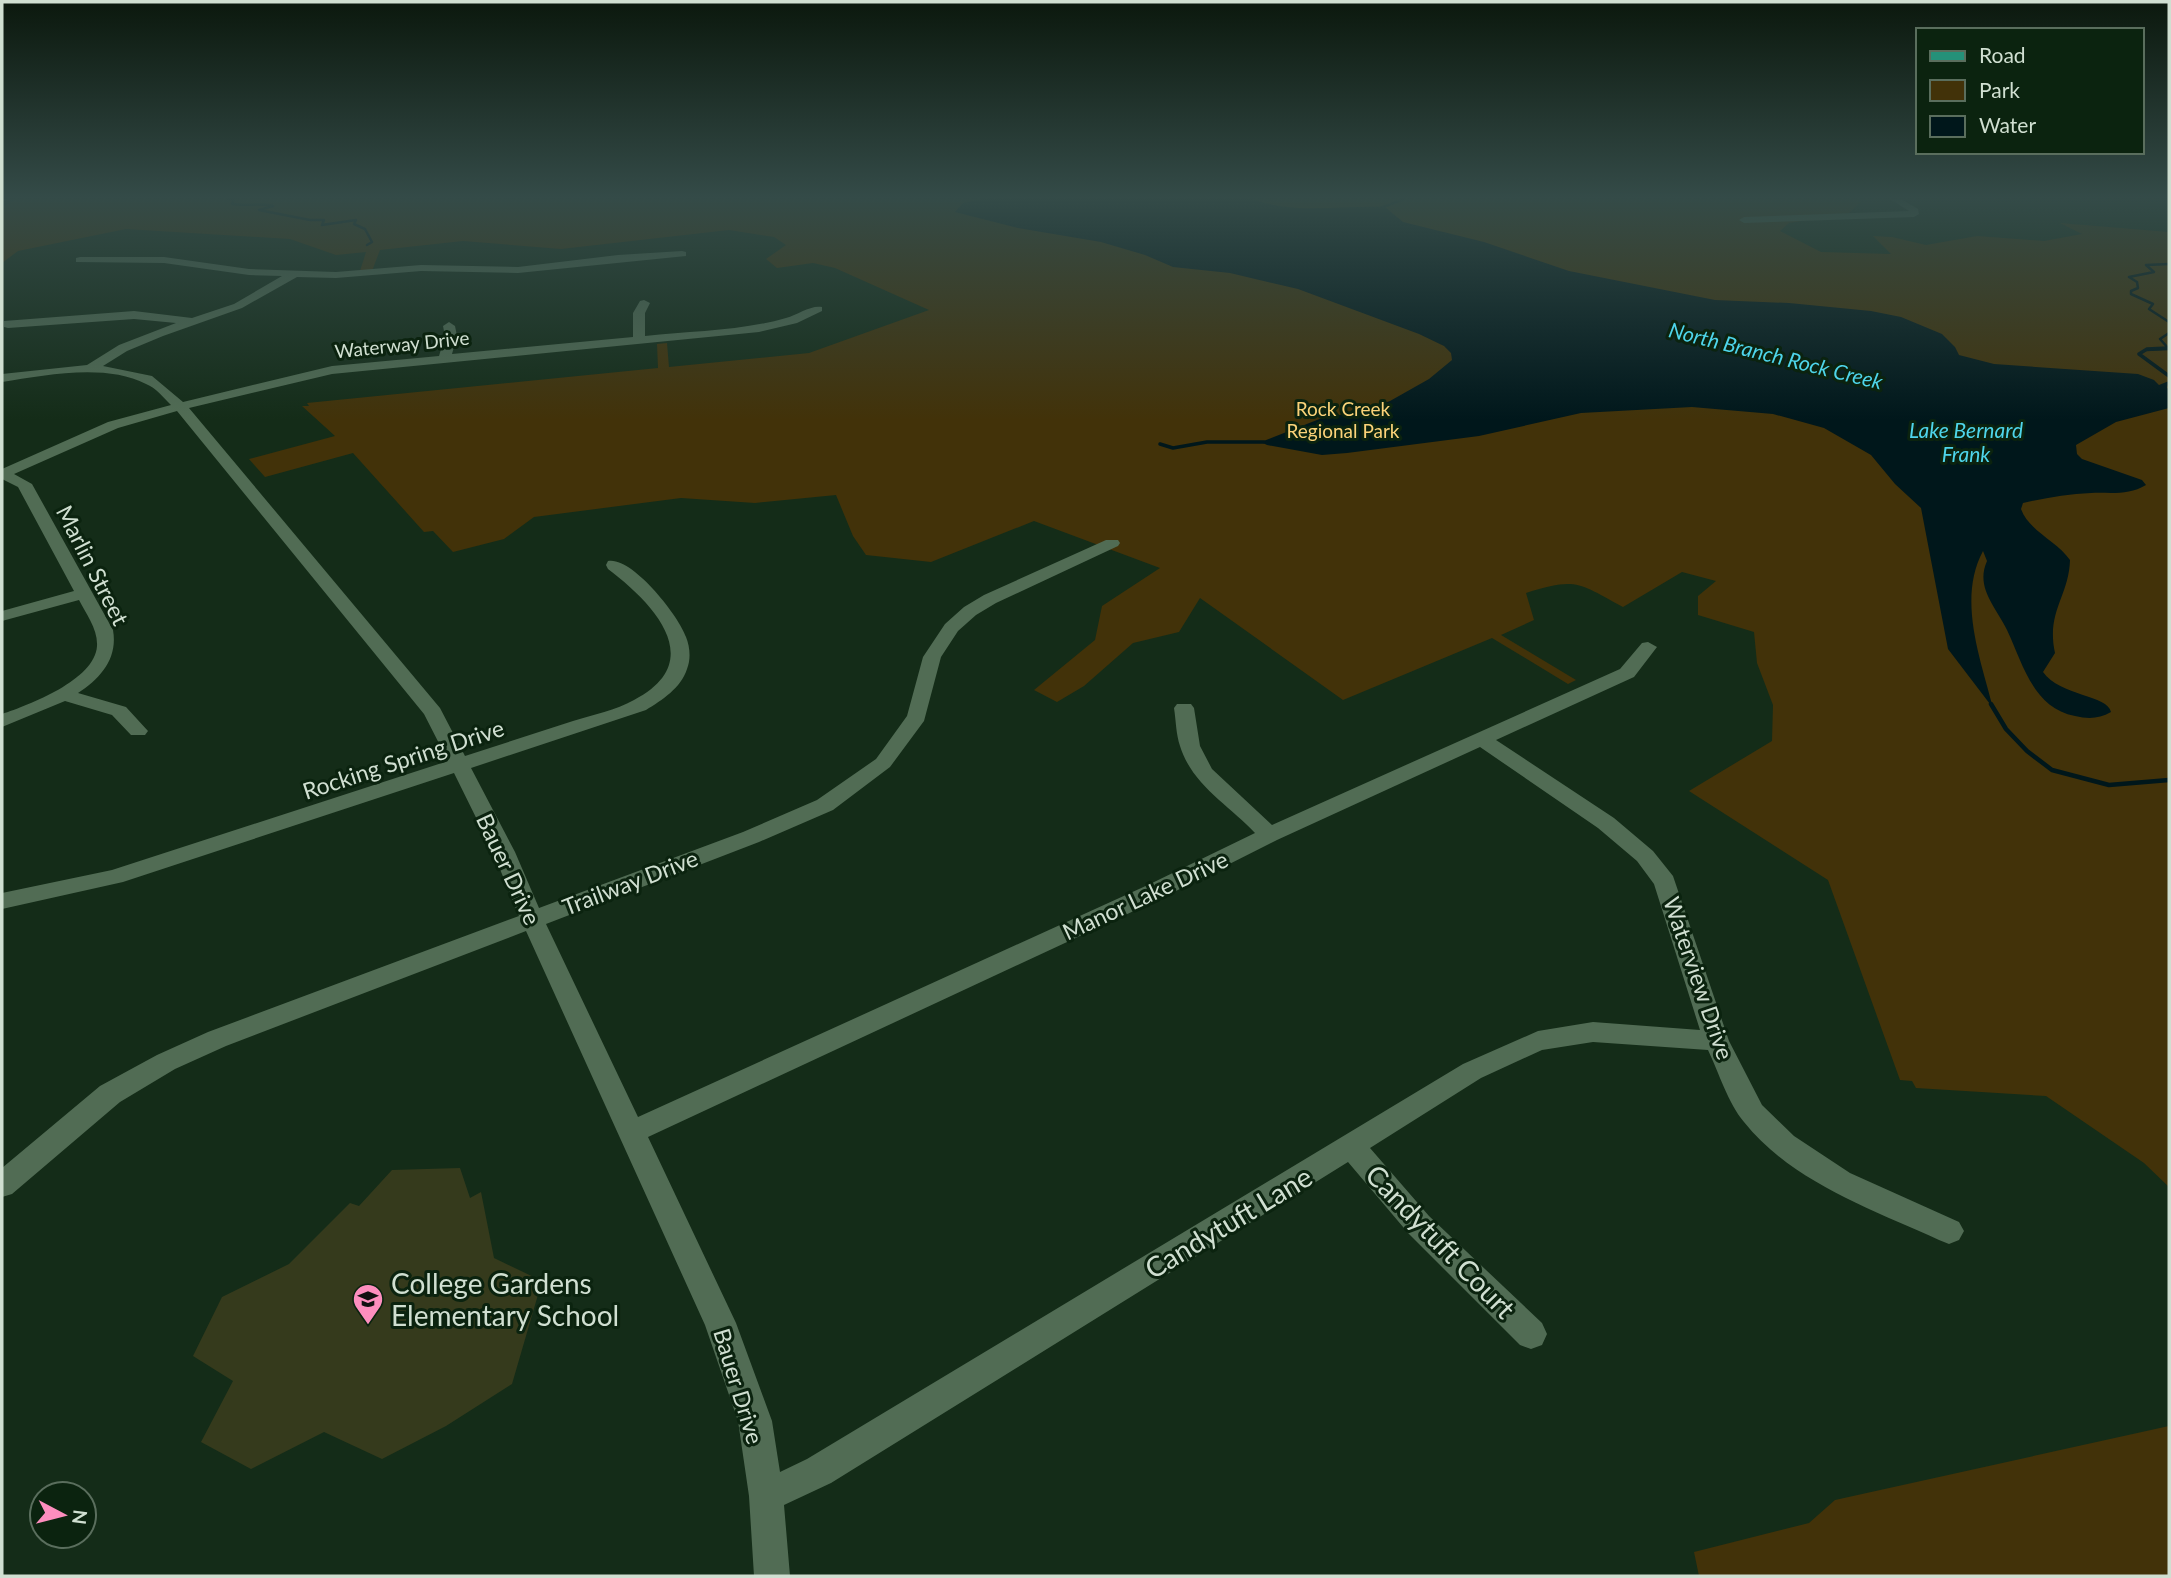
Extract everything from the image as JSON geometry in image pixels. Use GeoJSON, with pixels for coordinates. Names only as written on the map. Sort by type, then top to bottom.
{"type":"FeatureCollection","features":[{"type":"Feature","properties":{"kind":"street"},"geometry":{"type":"LineString","coordinates":[[258,273],[346,275],[371,273]]}},
{"type":"Feature","properties":{"kind":"street"},"geometry":{"type":"LineString","coordinates":[[88,370],[124,348],[239,306],[293,275]]}},
{"type":"Feature","properties":{"kind":"street"},"geometry":{"type":"LineString","coordinates":[[639,340],[639,313],[644,303]]}},
{"type":"Feature","properties":{"kind":"street","name":"Waterway Drive"},"geometry":{"type":"LineString","coordinates":[[2,474],[113,425],[331,370],[759,328],[793,320],[818,309]]}},
{"type":"Feature","properties":{"kind":"street"},"geometry":{"type":"LineString","coordinates":[[8,324],[134,315],[192,322]]}},
{"type":"Feature","properties":{"kind":"street"},"geometry":{"type":"LineString","coordinates":[[445,358],[451,336],[449,326]]}},
{"type":"Feature","properties":{"kind":"street","name":"Bauer Drive"},"geometry":{"type":"LineString","coordinates":[[2,378],[88,370],[123,373],[148,379],[180,406],[433,712],[452,747],[458,766],[504,852],[532,919],[720,1323],[755,1421],[766,1496],[772,1576]]}},
{"type":"Feature","properties":{"kind":"street","name":"Marlin Street"},"geometry":{"type":"LineString","coordinates":[[2,474],[24,484],[104,630],[107,649],[98,665],[64,695],[2,721]]}},
{"type":"Feature","properties":{"kind":"street","name":"Trailway Drive"},"geometry":{"type":"LineString","coordinates":[[2,1185],[110,1094],[166,1062],[217,1039],[751,837],[825,805],[883,764],[917,717],[932,657],[951,628],[990,599],[1112,543]]}},
{"type":"Feature","properties":{"kind":"street","name":"Rocking Spring Drive"},"geometry":{"type":"LineString","coordinates":[[2,901],[115,877],[639,706],[667,687],[680,666],[682,650],[678,635],[640,583],[614,565]]}},
{"type":"Feature","properties":{"kind":"street"},"geometry":{"type":"LineString","coordinates":[[2,616],[82,594]]}},
{"type":"Feature","properties":{"kind":"street","name":"Manor Lake Drive"},"geometry":{"type":"LineString","coordinates":[[632,1132],[1158,890],[1269,835],[1628,673],[1648,647]]}},
{"type":"Feature","properties":{"kind":"street"},"geometry":{"type":"LineString","coordinates":[[64,695],[119,711],[138,731]]}},
{"type":"Feature","properties":{"kind":"street"},"geometry":{"type":"LineString","coordinates":[[1184,708],[1190,747],[1202,772],[1269,835]]}},
{"type":"Feature","properties":{"kind":"street","name":"Waterview Drive"},"geometry":{"type":"LineString","coordinates":[[1483,740],[1606,823],[1645,856],[1665,882],[1716,1041],[1752,1113],[1784,1144],[1840,1182],[1949,1231]]}},
{"type":"Feature","properties":{"kind":"street","name":"Candytuft Lane"},"geometry":{"type":"LineString","coordinates":[[766,1496],[819,1471],[1352,1147],[1472,1071],[1538,1041],[1593,1032],[1716,1041]]}},
{"type":"Feature","properties":{"kind":"street","name":"Candytuft Court"},"geometry":{"type":"LineString","coordinates":[[1352,1147],[1419,1225],[1531,1334]]}},
{"type":"Feature","properties":{"kind":"green space","name":"Rock Creek Regional Park"},"geometry":{"type":"Polygon","coordinates":[[[845,273],[2169,273],[2169,1187],[2144,1163],[2046,1096],[1916,1088],[1912,1081],[1900,1080],[1828,880],[1689,791],[1772,741],[1773,705],[1757,663],[1754,632],[1698,615],[1698,596],[1716,581],[1682,572],[1623,607],[1577,585],[1556,585],[1526,593],[1534,620],[1501,635],[1576,680],[1568,684],[1492,638],[1343,700],[1200,598],[1179,632],[1133,643],[1084,686],[1057,702],[1034,690],[1095,640],[1102,606],[1160,568],[1034,521],[931,562],[866,555],[853,536],[836,495],[755,503],[681,498],[534,517],[504,539],[453,552],[433,531],[424,532],[353,453],[265,477],[249,459],[335,436],[302,406],[309,406],[307,403],[658,368],[657,344],[667,343],[669,367],[809,353],[929,310],[845,273]]]}},
{"type":"Feature","properties":{"kind":"green space"},"geometry":{"type":"Polygon","coordinates":[[[2169,1426],[2169,1576],[1699,1576],[1694,1552],[1809,1523],[1835,1500],[2169,1426]]]}},
{"type":"Feature","properties":{"kind":"water","name":"Lake Bernard Frank"},"geometry":{"type":"Polygon","coordinates":[[[1227,273],[1577,273],[1715,300],[1789,303],[1871,311],[1901,317],[1942,334],[1959,355],[1994,364],[2138,374],[2154,380],[2159,385],[2169,381],[2169,408],[2116,422],[2076,445],[2077,454],[2082,459],[2142,480],[2146,485],[2126,492],[2040,499],[2023,503],[2021,509],[2030,524],[2070,560],[2069,573],[2053,626],[2055,653],[2043,672],[2060,686],[2108,706],[2111,712],[2093,718],[2075,716],[2049,704],[2039,694],[2024,670],[2007,630],[1988,597],[1984,580],[1987,561],[1983,551],[1975,570],[1972,609],[1978,650],[1993,708],[1948,649],[1921,508],[1895,484],[1871,455],[1824,428],[1773,414],[1692,407],[1581,413],[1479,436],[1347,453],[1322,455],[1267,445],[1261,442],[1322,418],[1362,411],[1390,401],[1429,379],[1452,360],[1451,353],[1444,346],[1419,334],[1298,289],[1227,273]]]}},
{"type":"Feature","properties":{"kind":"building","name":"College Gardens Elementary School"},"geometry":{"type":"Polygon","coordinates":[[[460,1168],[470,1198],[481,1192],[494,1258],[542,1281],[512,1384],[446,1426],[382,1459],[324,1432],[251,1469],[201,1442],[233,1381],[193,1356],[222,1297],[289,1264],[350,1203],[359,1206],[392,1170],[460,1168]]]}},
{"type":"Feature","properties":{"kind":"waterway"},"geometry":{"type":"LineString","coordinates":[[2151,273],[2129,277],[2137,282],[2138,288],[2131,291],[2131,294],[2153,304],[2149,309],[2169,322]]}},
{"type":"Feature","properties":{"kind":"waterway"},"geometry":{"type":"LineString","coordinates":[[2146,350],[2169,349],[2160,339],[2169,333]]}},
{"type":"Feature","properties":{"kind":"waterway"},"geometry":{"type":"LineString","coordinates":[[2168,348],[2147,349],[2139,354],[2169,376]]}},
{"type":"Feature","properties":{"kind":"waterway"},"geometry":{"type":"LineString","coordinates":[[1160,444],[1173,448],[1207,442],[1264,442]]}},
{"type":"Feature","properties":{"kind":"waterway","name":"North Branch Rock Creek"},"geometry":{"type":"LineString","coordinates":[[1991,704],[2006,729],[2027,751],[2052,770],[2109,785],[2169,780]]}},
{"type":"Feature","properties":{"kind":"place","name":"College Gardens Elementary School"},"geometry":{"type":"Point","coordinates":[368,1326]}}]}
